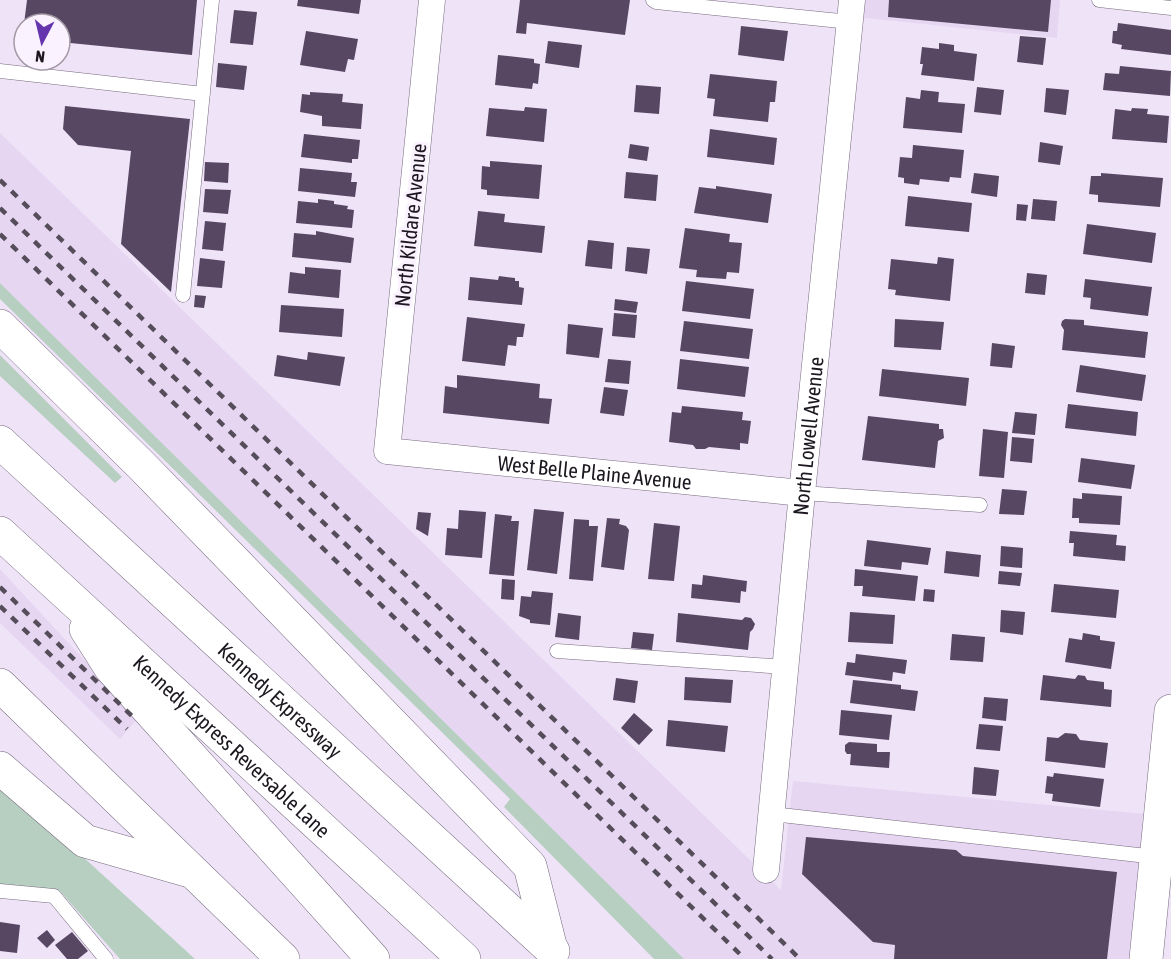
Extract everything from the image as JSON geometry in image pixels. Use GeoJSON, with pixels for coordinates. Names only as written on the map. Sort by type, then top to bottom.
{"type":"FeatureCollection","features":[{"type":"Feature","properties":{"kind":"main road"},"geometry":{"type":"LineString","coordinates":[[0,326],[150,474],[530,866],[556,954]]}},
{"type":"Feature","properties":{"kind":"main road","name":"Kennedy Expressway"},"geometry":{"type":"LineString","coordinates":[[0,442],[556,954]]}},
{"type":"Feature","properties":{"kind":"main road","name":"Kennedy Express Reversable Lane"},"geometry":{"type":"LineString","coordinates":[[0,533],[464,959]]}},
{"type":"Feature","properties":{"kind":"main road"},"geometry":{"type":"LineString","coordinates":[[60,590],[110,667],[373,959]]}},
{"type":"Feature","properties":{"kind":"main road"},"geometry":{"type":"LineString","coordinates":[[0,685],[282,959]]}},
{"type":"Feature","properties":{"kind":"main road"},"geometry":{"type":"LineString","coordinates":[[1146,959],[1171,711]]}},
{"type":"Feature","properties":{"kind":"main road"},"geometry":{"type":"LineString","coordinates":[[0,768],[85,841],[189,870]]}},
{"type":"Feature","properties":{"kind":"street","name":"North Kildare Avenue"},"geometry":{"type":"LineString","coordinates":[[387,451],[432,0]]}},
{"type":"Feature","properties":{"kind":"street","name":"North Lowell Avenue"},"geometry":{"type":"LineString","coordinates":[[766,870],[851,11]]}},
{"type":"Feature","properties":{"kind":"street","name":"West Belle Plaine Avenue"},"geometry":{"type":"LineString","coordinates":[[387,451],[802,494]]}},
{"type":"Feature","properties":{"kind":"lane"},"geometry":{"type":"LineString","coordinates":[[183,295],[212,0]]}},
{"type":"Feature","properties":{"kind":"lane"},"geometry":{"type":"LineString","coordinates":[[653,0],[667,3],[851,11]]}},
{"type":"Feature","properties":{"kind":"lane"},"geometry":{"type":"LineString","coordinates":[[1099,0],[1171,8]]}},
{"type":"Feature","properties":{"kind":"lane"},"geometry":{"type":"LineString","coordinates":[[0,71],[203,94]]}},
{"type":"Feature","properties":{"kind":"lane"},"geometry":{"type":"LineString","coordinates":[[802,494],[980,505]]}},
{"type":"Feature","properties":{"kind":"lane"},"geometry":{"type":"LineString","coordinates":[[557,651],[785,667]]}},
{"type":"Feature","properties":{"kind":"lane"},"geometry":{"type":"LineString","coordinates":[[772,814],[1156,857]]}},
{"type":"Feature","properties":{"kind":"lane"},"geometry":{"type":"LineString","coordinates":[[0,891],[54,896],[106,959]]}},
{"type":"Feature","properties":{"kind":"shaded area"},"geometry":{"type":"Polygon","coordinates":[[[849,0],[1060,0],[1057,38],[848,16],[849,0]]]}},
{"type":"Feature","properties":{"kind":"shaded area"},"geometry":{"type":"Polygon","coordinates":[[[0,133],[781,890],[793,781],[1145,814],[1130,959],[684,959],[0,283],[0,133]]]}},
{"type":"Feature","properties":{"kind":"shaded area"},"geometry":{"type":"Polygon","coordinates":[[[0,569],[138,718],[120,739],[0,623],[0,569]]]}},
{"type":"Feature","properties":{"kind":"green space"},"geometry":{"type":"Polygon","coordinates":[[[0,283],[684,959],[654,959],[504,807],[510,799],[0,299],[0,283]]]}},
{"type":"Feature","properties":{"kind":"green space"},"geometry":{"type":"Polygon","coordinates":[[[0,355],[122,477],[115,483],[0,376],[0,355]]]}},
{"type":"Feature","properties":{"kind":"green space"},"geometry":{"type":"Polygon","coordinates":[[[0,786],[59,835],[195,959],[120,959],[59,890],[0,885],[0,786]]]}},
{"type":"Feature","properties":{"kind":"building"},"geometry":{"type":"Polygon","coordinates":[[[27,0],[197,0],[192,55],[72,43],[72,12],[26,12],[27,0]]]}},
{"type":"Feature","properties":{"kind":"building"},"geometry":{"type":"Polygon","coordinates":[[[298,0],[361,0],[359,14],[297,6],[298,0]]]}},
{"type":"Feature","properties":{"kind":"building"},"geometry":{"type":"Polygon","coordinates":[[[520,0],[630,0],[625,35],[527,23],[526,34],[516,33],[520,0]]]}},
{"type":"Feature","properties":{"kind":"building"},"geometry":{"type":"Polygon","coordinates":[[[889,0],[1051,0],[1048,32],[888,17],[889,0]]]}},
{"type":"Feature","properties":{"kind":"building"},"geometry":{"type":"Polygon","coordinates":[[[234,10],[257,12],[253,45],[230,43],[234,10]]]}},
{"type":"Feature","properties":{"kind":"building"},"geometry":{"type":"Polygon","coordinates":[[[1118,23],[1171,30],[1171,55],[1121,49],[1122,45],[1112,43],[1113,31],[1117,31],[1118,23]]]}},
{"type":"Feature","properties":{"kind":"building"},"geometry":{"type":"Polygon","coordinates":[[[741,26],[788,31],[784,61],[738,55],[741,26]]]}},
{"type":"Feature","properties":{"kind":"building"},"geometry":{"type":"Polygon","coordinates":[[[306,31],[358,39],[354,60],[348,59],[345,72],[300,65],[306,31]]]}},
{"type":"Feature","properties":{"kind":"building"},"geometry":{"type":"Polygon","coordinates":[[[1020,36],[1046,38],[1043,65],[1017,62],[1020,36]]]}},
{"type":"Feature","properties":{"kind":"building"},"geometry":{"type":"Polygon","coordinates":[[[548,41],[582,45],[579,68],[545,63],[548,41]]]}},
{"type":"Feature","properties":{"kind":"building"},"geometry":{"type":"Polygon","coordinates":[[[939,43],[954,45],[954,51],[977,54],[974,81],[921,75],[922,47],[939,49],[939,43]]]}},
{"type":"Feature","properties":{"kind":"building"},"geometry":{"type":"Polygon","coordinates":[[[498,55],[534,59],[534,63],[540,64],[538,84],[533,83],[532,89],[495,85],[498,55]]]}},
{"type":"Feature","properties":{"kind":"building"},"geometry":{"type":"Polygon","coordinates":[[[218,63],[247,66],[244,90],[216,87],[218,63]]]}},
{"type":"Feature","properties":{"kind":"building"},"geometry":{"type":"Polygon","coordinates":[[[1120,66],[1171,71],[1170,96],[1103,90],[1105,73],[1119,74],[1120,66]]]}},
{"type":"Feature","properties":{"kind":"building"},"geometry":{"type":"Polygon","coordinates":[[[710,74],[777,81],[775,102],[770,102],[768,122],[713,116],[715,99],[707,98],[710,74]]]}},
{"type":"Feature","properties":{"kind":"building"},"geometry":{"type":"Polygon","coordinates":[[[636,85],[661,87],[659,114],[634,112],[636,85]]]}},
{"type":"Feature","properties":{"kind":"building"},"geometry":{"type":"Polygon","coordinates":[[[977,87],[1004,90],[1001,115],[974,112],[977,87]]]}},
{"type":"Feature","properties":{"kind":"building"},"geometry":{"type":"Polygon","coordinates":[[[1046,88],[1069,90],[1066,115],[1044,112],[1046,88]]]}},
{"type":"Feature","properties":{"kind":"building"},"geometry":{"type":"Polygon","coordinates":[[[921,90],[939,92],[938,102],[965,104],[962,133],[903,128],[906,97],[920,99],[921,90]]]}},
{"type":"Feature","properties":{"kind":"building"},"geometry":{"type":"Polygon","coordinates":[[[310,92],[343,94],[342,102],[363,104],[361,129],[322,126],[322,116],[300,112],[302,94],[310,95],[310,92]]]}},
{"type":"Feature","properties":{"kind":"building"},"geometry":{"type":"Polygon","coordinates":[[[65,106],[190,119],[171,292],[121,244],[131,151],[78,145],[63,129],[65,106]]]}},
{"type":"Feature","properties":{"kind":"building"},"geometry":{"type":"Polygon","coordinates":[[[525,107],[547,109],[544,142],[486,136],[489,108],[524,111],[525,107]]]}},
{"type":"Feature","properties":{"kind":"building"},"geometry":{"type":"Polygon","coordinates":[[[1132,108],[1148,109],[1147,114],[1169,116],[1167,143],[1112,139],[1115,109],[1131,111],[1132,108]]]}},
{"type":"Feature","properties":{"kind":"building"},"geometry":{"type":"Polygon","coordinates":[[[710,129],[777,138],[774,165],[707,157],[710,129]]]}},
{"type":"Feature","properties":{"kind":"building"},"geometry":{"type":"Polygon","coordinates":[[[304,134],[360,140],[358,159],[352,159],[352,163],[301,157],[304,134]]]}},
{"type":"Feature","properties":{"kind":"building"},"geometry":{"type":"Polygon","coordinates":[[[1040,142],[1063,146],[1060,165],[1038,162],[1040,142]]]}},
{"type":"Feature","properties":{"kind":"building"},"geometry":{"type":"Polygon","coordinates":[[[630,144],[649,147],[647,161],[628,158],[630,144]]]}},
{"type":"Feature","properties":{"kind":"building"},"geometry":{"type":"Polygon","coordinates":[[[913,145],[964,150],[961,178],[950,177],[949,182],[920,179],[919,185],[904,183],[904,178],[898,177],[900,157],[912,158],[913,145]]]}},
{"type":"Feature","properties":{"kind":"building"},"geometry":{"type":"Polygon","coordinates":[[[490,161],[542,165],[539,199],[487,195],[487,190],[481,189],[482,166],[490,167],[490,161]]]}},
{"type":"Feature","properties":{"kind":"building"},"geometry":{"type":"Polygon","coordinates":[[[205,162],[229,163],[228,183],[204,181],[205,162]]]}},
{"type":"Feature","properties":{"kind":"building"},"geometry":{"type":"Polygon","coordinates":[[[300,168],[352,173],[351,182],[357,182],[355,197],[298,191],[300,168]]]}},
{"type":"Feature","properties":{"kind":"building"},"geometry":{"type":"Polygon","coordinates":[[[626,172],[658,175],[656,201],[624,198],[626,172]]]}},
{"type":"Feature","properties":{"kind":"building"},"geometry":{"type":"Polygon","coordinates":[[[974,173],[999,176],[997,197],[971,193],[974,173]]]}},
{"type":"Feature","properties":{"kind":"building"},"geometry":{"type":"Polygon","coordinates":[[[1101,173],[1163,178],[1160,207],[1098,202],[1098,195],[1089,194],[1091,176],[1101,176],[1101,173]]]}},
{"type":"Feature","properties":{"kind":"building"},"geometry":{"type":"Polygon","coordinates":[[[716,186],[772,194],[768,223],[694,213],[699,187],[716,189],[716,186]]]}},
{"type":"Feature","properties":{"kind":"building"},"geometry":{"type":"Polygon","coordinates":[[[205,189],[231,190],[228,214],[203,212],[205,189]]]}},
{"type":"Feature","properties":{"kind":"building"},"geometry":{"type":"Polygon","coordinates":[[[908,196],[972,203],[969,232],[905,226],[908,196]]]}},
{"type":"Feature","properties":{"kind":"building"},"geometry":{"type":"Polygon","coordinates":[[[318,199],[334,201],[334,204],[348,206],[347,209],[354,210],[352,228],[296,223],[298,201],[318,203],[318,199]]]}},
{"type":"Feature","properties":{"kind":"building"},"geometry":{"type":"Polygon","coordinates":[[[1033,199],[1057,201],[1055,221],[1031,219],[1033,199]]]}},
{"type":"Feature","properties":{"kind":"building"},"geometry":{"type":"Polygon","coordinates":[[[1017,204],[1028,205],[1026,221],[1016,220],[1017,204]]]}},
{"type":"Feature","properties":{"kind":"building"},"geometry":{"type":"Polygon","coordinates":[[[478,211],[505,214],[504,222],[545,226],[542,253],[474,246],[478,211]]]}},
{"type":"Feature","properties":{"kind":"building"},"geometry":{"type":"Polygon","coordinates":[[[205,221],[226,223],[223,251],[202,249],[205,221]]]}},
{"type":"Feature","properties":{"kind":"building"},"geometry":{"type":"Polygon","coordinates":[[[1087,224],[1156,233],[1152,263],[1083,254],[1087,224]]]}},
{"type":"Feature","properties":{"kind":"building"},"geometry":{"type":"Polygon","coordinates":[[[685,228],[730,234],[729,242],[742,243],[739,273],[727,272],[726,279],[696,277],[697,270],[679,268],[685,228]]]}},
{"type":"Feature","properties":{"kind":"building"},"geometry":{"type":"Polygon","coordinates":[[[316,231],[354,238],[351,263],[292,257],[294,233],[316,235],[316,231]]]}},
{"type":"Feature","properties":{"kind":"building"},"geometry":{"type":"Polygon","coordinates":[[[588,240],[614,243],[612,269],[585,266],[588,240]]]}},
{"type":"Feature","properties":{"kind":"building"},"geometry":{"type":"Polygon","coordinates":[[[627,247],[650,249],[647,274],[625,271],[627,247]]]}},
{"type":"Feature","properties":{"kind":"building"},"geometry":{"type":"Polygon","coordinates":[[[938,257],[954,259],[950,301],[895,295],[896,290],[888,289],[891,259],[937,264],[938,257]]]}},
{"type":"Feature","properties":{"kind":"building"},"geometry":{"type":"Polygon","coordinates":[[[200,258],[225,261],[222,288],[197,286],[200,258]]]}},
{"type":"Feature","properties":{"kind":"building"},"geometry":{"type":"Polygon","coordinates":[[[305,267],[341,270],[339,298],[288,293],[290,272],[305,274],[305,267]]]}},
{"type":"Feature","properties":{"kind":"building"},"geometry":{"type":"Polygon","coordinates":[[[1027,273],[1047,275],[1045,295],[1025,293],[1027,273]]]}},
{"type":"Feature","properties":{"kind":"building"},"geometry":{"type":"Polygon","coordinates":[[[499,276],[515,278],[515,281],[519,281],[519,287],[524,288],[522,305],[468,300],[470,277],[498,280],[499,276]]]}},
{"type":"Feature","properties":{"kind":"building"},"geometry":{"type":"Polygon","coordinates":[[[1085,279],[1152,287],[1148,316],[1090,309],[1091,298],[1083,297],[1085,279]]]}},
{"type":"Feature","properties":{"kind":"building"},"geometry":{"type":"Polygon","coordinates":[[[686,281],[754,289],[750,319],[682,311],[686,281]]]}},
{"type":"Feature","properties":{"kind":"building"},"geometry":{"type":"Polygon","coordinates":[[[195,295],[206,296],[204,308],[194,307],[195,295]]]}},
{"type":"Feature","properties":{"kind":"building"},"geometry":{"type":"Polygon","coordinates":[[[615,299],[638,302],[636,313],[614,310],[615,299]]]}},
{"type":"Feature","properties":{"kind":"building"},"geometry":{"type":"Polygon","coordinates":[[[281,305],[344,309],[342,337],[279,332],[281,305]]]}},
{"type":"Feature","properties":{"kind":"building"},"geometry":{"type":"Polygon","coordinates":[[[614,313],[637,315],[635,338],[612,336],[614,313]]]}},
{"type":"Feature","properties":{"kind":"building"},"geometry":{"type":"Polygon","coordinates":[[[467,317],[525,324],[523,337],[517,337],[516,346],[508,345],[505,366],[462,361],[467,317]]]}},
{"type":"Feature","properties":{"kind":"building"},"geometry":{"type":"Polygon","coordinates":[[[895,319],[944,322],[941,350],[894,347],[895,319]]]}},
{"type":"Feature","properties":{"kind":"building"},"geometry":{"type":"Polygon","coordinates":[[[1065,319],[1084,320],[1084,325],[1148,332],[1145,358],[1062,350],[1064,330],[1061,325],[1065,319]]]}},
{"type":"Feature","properties":{"kind":"building"},"geometry":{"type":"Polygon","coordinates":[[[684,321],[753,329],[749,359],[680,351],[684,321]]]}},
{"type":"Feature","properties":{"kind":"building"},"geometry":{"type":"Polygon","coordinates":[[[568,324],[603,328],[599,358],[566,354],[568,324]]]}},
{"type":"Feature","properties":{"kind":"building"},"geometry":{"type":"Polygon","coordinates":[[[992,343],[1015,346],[1012,368],[990,366],[992,343]]]}},
{"type":"Feature","properties":{"kind":"building"},"geometry":{"type":"Polygon","coordinates":[[[308,352],[345,357],[340,386],[274,376],[277,355],[307,360],[308,352]]]}},
{"type":"Feature","properties":{"kind":"building"},"geometry":{"type":"Polygon","coordinates":[[[608,359],[631,361],[629,384],[605,382],[608,359]]]}},
{"type":"Feature","properties":{"kind":"building"},"geometry":{"type":"Polygon","coordinates":[[[680,359],[749,367],[745,397],[677,389],[680,359]]]}},
{"type":"Feature","properties":{"kind":"building"},"geometry":{"type":"Polygon","coordinates":[[[1080,365],[1146,375],[1142,401],[1076,392],[1080,365]]]}},
{"type":"Feature","properties":{"kind":"building"},"geometry":{"type":"Polygon","coordinates":[[[882,369],[969,378],[966,406],[879,396],[882,369]]]}},
{"type":"Feature","properties":{"kind":"building"},"geometry":{"type":"Polygon","coordinates":[[[457,375],[540,384],[539,398],[552,399],[549,424],[443,413],[445,386],[457,388],[457,375]]]}},
{"type":"Feature","properties":{"kind":"building"},"geometry":{"type":"Polygon","coordinates":[[[604,387],[628,390],[624,416],[600,413],[604,387]]]}},
{"type":"Feature","properties":{"kind":"building"},"geometry":{"type":"Polygon","coordinates":[[[1068,404],[1138,412],[1136,436],[1065,428],[1068,404]]]}},
{"type":"Feature","properties":{"kind":"building"},"geometry":{"type":"Polygon","coordinates":[[[682,406],[743,412],[742,420],[751,421],[748,444],[740,443],[740,450],[709,447],[696,449],[693,445],[669,442],[672,412],[681,413],[682,406]]]}},
{"type":"Feature","properties":{"kind":"building"},"geometry":{"type":"Polygon","coordinates":[[[1015,412],[1037,414],[1035,435],[1012,433],[1015,412]]]}},
{"type":"Feature","properties":{"kind":"building"},"geometry":{"type":"Polygon","coordinates":[[[868,416],[939,424],[939,429],[943,429],[944,438],[938,441],[935,468],[862,460],[868,416]]]}},
{"type":"Feature","properties":{"kind":"building"},"geometry":{"type":"Polygon","coordinates":[[[983,429],[1008,432],[1004,478],[979,476],[983,429]]]}},
{"type":"Feature","properties":{"kind":"building"},"geometry":{"type":"Polygon","coordinates":[[[1012,437],[1034,439],[1032,463],[1010,461],[1012,437]]]}},
{"type":"Feature","properties":{"kind":"building"},"geometry":{"type":"Polygon","coordinates":[[[1081,458],[1135,465],[1131,489],[1078,482],[1081,458]]]}},
{"type":"Feature","properties":{"kind":"building"},"geometry":{"type":"Polygon","coordinates":[[[1002,489],[1027,491],[1024,515],[999,514],[1002,489]]]}},
{"type":"Feature","properties":{"kind":"building"},"geometry":{"type":"Polygon","coordinates":[[[1082,493],[1122,496],[1120,525],[1079,523],[1079,518],[1072,518],[1073,498],[1082,499],[1082,493]]]}},
{"type":"Feature","properties":{"kind":"building"},"geometry":{"type":"Polygon","coordinates":[[[534,509],[564,512],[557,574],[527,570],[534,509]]]}},
{"type":"Feature","properties":{"kind":"building"},"geometry":{"type":"Polygon","coordinates":[[[459,510],[486,512],[482,558],[445,555],[447,528],[458,529],[459,510]]]}},
{"type":"Feature","properties":{"kind":"building"},"geometry":{"type":"Polygon","coordinates":[[[418,512],[431,513],[428,536],[416,529],[418,512]]]}},
{"type":"Feature","properties":{"kind":"building"},"geometry":{"type":"Polygon","coordinates":[[[495,514],[512,516],[511,521],[519,521],[514,576],[489,574],[495,514]]]}},
{"type":"Feature","properties":{"kind":"building"},"geometry":{"type":"Polygon","coordinates":[[[607,518],[620,519],[619,524],[626,526],[629,530],[624,570],[601,567],[607,518]]]}},
{"type":"Feature","properties":{"kind":"building"},"geometry":{"type":"Polygon","coordinates":[[[574,519],[589,520],[589,526],[598,526],[593,581],[569,579],[574,519]]]}},
{"type":"Feature","properties":{"kind":"building"},"geometry":{"type":"Polygon","coordinates":[[[654,523],[680,526],[674,581],[648,579],[654,523]]]}},
{"type":"Feature","properties":{"kind":"building"},"geometry":{"type":"Polygon","coordinates":[[[1070,531],[1117,535],[1116,545],[1126,546],[1125,561],[1073,556],[1074,543],[1069,543],[1070,531]]]}},
{"type":"Feature","properties":{"kind":"building"},"geometry":{"type":"Polygon","coordinates":[[[867,540],[931,548],[928,565],[902,562],[901,570],[864,566],[867,540]]]}},
{"type":"Feature","properties":{"kind":"building"},"geometry":{"type":"Polygon","coordinates":[[[1001,546],[1023,548],[1022,568],[1000,566],[1001,546]]]}},
{"type":"Feature","properties":{"kind":"building"},"geometry":{"type":"Polygon","coordinates":[[[946,551],[981,555],[979,577],[944,573],[946,551]]]}},
{"type":"Feature","properties":{"kind":"building"},"geometry":{"type":"Polygon","coordinates":[[[855,569],[918,576],[915,601],[862,596],[863,586],[854,586],[855,569]]]}},
{"type":"Feature","properties":{"kind":"building"},"geometry":{"type":"Polygon","coordinates":[[[999,571],[1022,573],[1020,586],[998,584],[999,571]]]}},
{"type":"Feature","properties":{"kind":"building"},"geometry":{"type":"Polygon","coordinates":[[[703,575],[747,581],[746,592],[741,591],[740,603],[691,598],[692,584],[702,585],[703,575]]]}},
{"type":"Feature","properties":{"kind":"building"},"geometry":{"type":"Polygon","coordinates":[[[502,579],[515,580],[514,600],[501,599],[502,579]]]}},
{"type":"Feature","properties":{"kind":"building"},"geometry":{"type":"Polygon","coordinates":[[[1054,584],[1119,590],[1116,618],[1051,612],[1054,584]]]}},
{"type":"Feature","properties":{"kind":"building"},"geometry":{"type":"Polygon","coordinates":[[[924,589],[935,590],[934,602],[923,601],[924,589]]]}},
{"type":"Feature","properties":{"kind":"building"},"geometry":{"type":"Polygon","coordinates":[[[532,591],[553,593],[550,625],[530,623],[530,620],[519,616],[521,596],[531,597],[532,591]]]}},
{"type":"Feature","properties":{"kind":"building"},"geometry":{"type":"Polygon","coordinates":[[[1001,610],[1025,612],[1023,635],[1000,632],[1001,610]]]}},
{"type":"Feature","properties":{"kind":"building"},"geometry":{"type":"Polygon","coordinates":[[[850,612],[895,615],[893,644],[848,642],[850,612]]]}},
{"type":"Feature","properties":{"kind":"building"},"geometry":{"type":"Polygon","coordinates":[[[558,613],[581,616],[579,640],[555,637],[558,613]]]}},
{"type":"Feature","properties":{"kind":"building"},"geometry":{"type":"Polygon","coordinates":[[[678,613],[742,620],[745,617],[751,618],[755,624],[750,632],[748,650],[676,642],[678,613]]]}},
{"type":"Feature","properties":{"kind":"building"},"geometry":{"type":"Polygon","coordinates":[[[633,632],[654,634],[652,650],[631,648],[633,632]]]}},
{"type":"Feature","properties":{"kind":"building"},"geometry":{"type":"Polygon","coordinates":[[[1083,633],[1100,636],[1100,640],[1115,642],[1111,669],[1065,662],[1069,638],[1082,640],[1083,633]]]}},
{"type":"Feature","properties":{"kind":"building"},"geometry":{"type":"Polygon","coordinates":[[[952,634],[985,637],[983,662],[950,660],[952,634]]]}},
{"type":"Feature","properties":{"kind":"building"},"geometry":{"type":"Polygon","coordinates":[[[856,654],[907,660],[905,674],[893,672],[892,681],[845,675],[847,662],[855,663],[856,654]]]}},
{"type":"Feature","properties":{"kind":"building"},"geometry":{"type":"Polygon","coordinates":[[[1043,675],[1075,679],[1078,675],[1085,676],[1087,680],[1104,682],[1104,689],[1112,690],[1111,707],[1040,700],[1043,675]]]}},
{"type":"Feature","properties":{"kind":"building"},"geometry":{"type":"Polygon","coordinates":[[[685,677],[733,680],[731,703],[684,700],[685,677]]]}},
{"type":"Feature","properties":{"kind":"building"},"geometry":{"type":"Polygon","coordinates":[[[616,678],[638,681],[635,703],[613,700],[616,678]]]}},
{"type":"Feature","properties":{"kind":"building"},"geometry":{"type":"Polygon","coordinates":[[[853,680],[901,685],[901,689],[918,691],[915,711],[850,703],[853,680]]]}},
{"type":"Feature","properties":{"kind":"building"},"geometry":{"type":"Polygon","coordinates":[[[984,697],[1008,699],[1006,721],[982,718],[984,697]]]}},
{"type":"Feature","properties":{"kind":"building"},"geometry":{"type":"Polygon","coordinates":[[[841,710],[892,715],[889,740],[839,735],[841,710]]]}},
{"type":"Feature","properties":{"kind":"building"},"geometry":{"type":"Polygon","coordinates":[[[634,713],[653,730],[639,745],[621,728],[634,713]]]}},
{"type":"Feature","properties":{"kind":"building"},"geometry":{"type":"Polygon","coordinates":[[[668,720],[728,726],[725,752],[666,746],[668,720]]]}},
{"type":"Feature","properties":{"kind":"building"},"geometry":{"type":"Polygon","coordinates":[[[979,724],[1003,726],[1000,751],[976,749],[979,724]]]}},
{"type":"Feature","properties":{"kind":"building"},"geometry":{"type":"Polygon","coordinates":[[[1065,733],[1076,734],[1080,740],[1108,743],[1105,768],[1045,761],[1047,737],[1058,738],[1065,733]]]}},
{"type":"Feature","properties":{"kind":"building"},"geometry":{"type":"Polygon","coordinates":[[[849,742],[877,744],[877,752],[890,752],[889,768],[850,765],[851,754],[845,751],[845,745],[849,742]]]}},
{"type":"Feature","properties":{"kind":"building"},"geometry":{"type":"Polygon","coordinates":[[[974,767],[999,770],[996,796],[972,794],[974,767]]]}},
{"type":"Feature","properties":{"kind":"building"},"geometry":{"type":"Polygon","coordinates":[[[1054,773],[1104,779],[1100,807],[1052,801],[1053,794],[1045,793],[1047,776],[1053,777],[1054,773]]]}},
{"type":"Feature","properties":{"kind":"building"},"geometry":{"type":"Polygon","coordinates":[[[806,837],[956,850],[963,856],[1117,872],[1107,959],[894,959],[895,945],[873,942],[802,874],[806,837]]]}},
{"type":"Feature","properties":{"kind":"building"},"geometry":{"type":"Polygon","coordinates":[[[0,922],[20,925],[17,953],[0,951],[0,922]]]}},
{"type":"Feature","properties":{"kind":"building"},"geometry":{"type":"Polygon","coordinates":[[[47,930],[55,940],[47,948],[37,938],[47,930]]]}},
{"type":"Feature","properties":{"kind":"building"},"geometry":{"type":"Polygon","coordinates":[[[72,932],[88,951],[78,959],[67,959],[55,945],[72,932]]]}},
{"type":"Feature","properties":{"kind":"railway"},"geometry":{"type":"LineString","coordinates":[[0,180],[800,959]]}},
{"type":"Feature","properties":{"kind":"railway"},"geometry":{"type":"LineString","coordinates":[[0,208],[772,959]]}},
{"type":"Feature","properties":{"kind":"railway"},"geometry":{"type":"LineString","coordinates":[[0,234],[745,959]]}},
{"type":"Feature","properties":{"kind":"railway"},"geometry":{"type":"LineString","coordinates":[[0,587],[136,720]]}},
{"type":"Feature","properties":{"kind":"railway"},"geometry":{"type":"LineString","coordinates":[[0,606],[127,729]]}}]}
